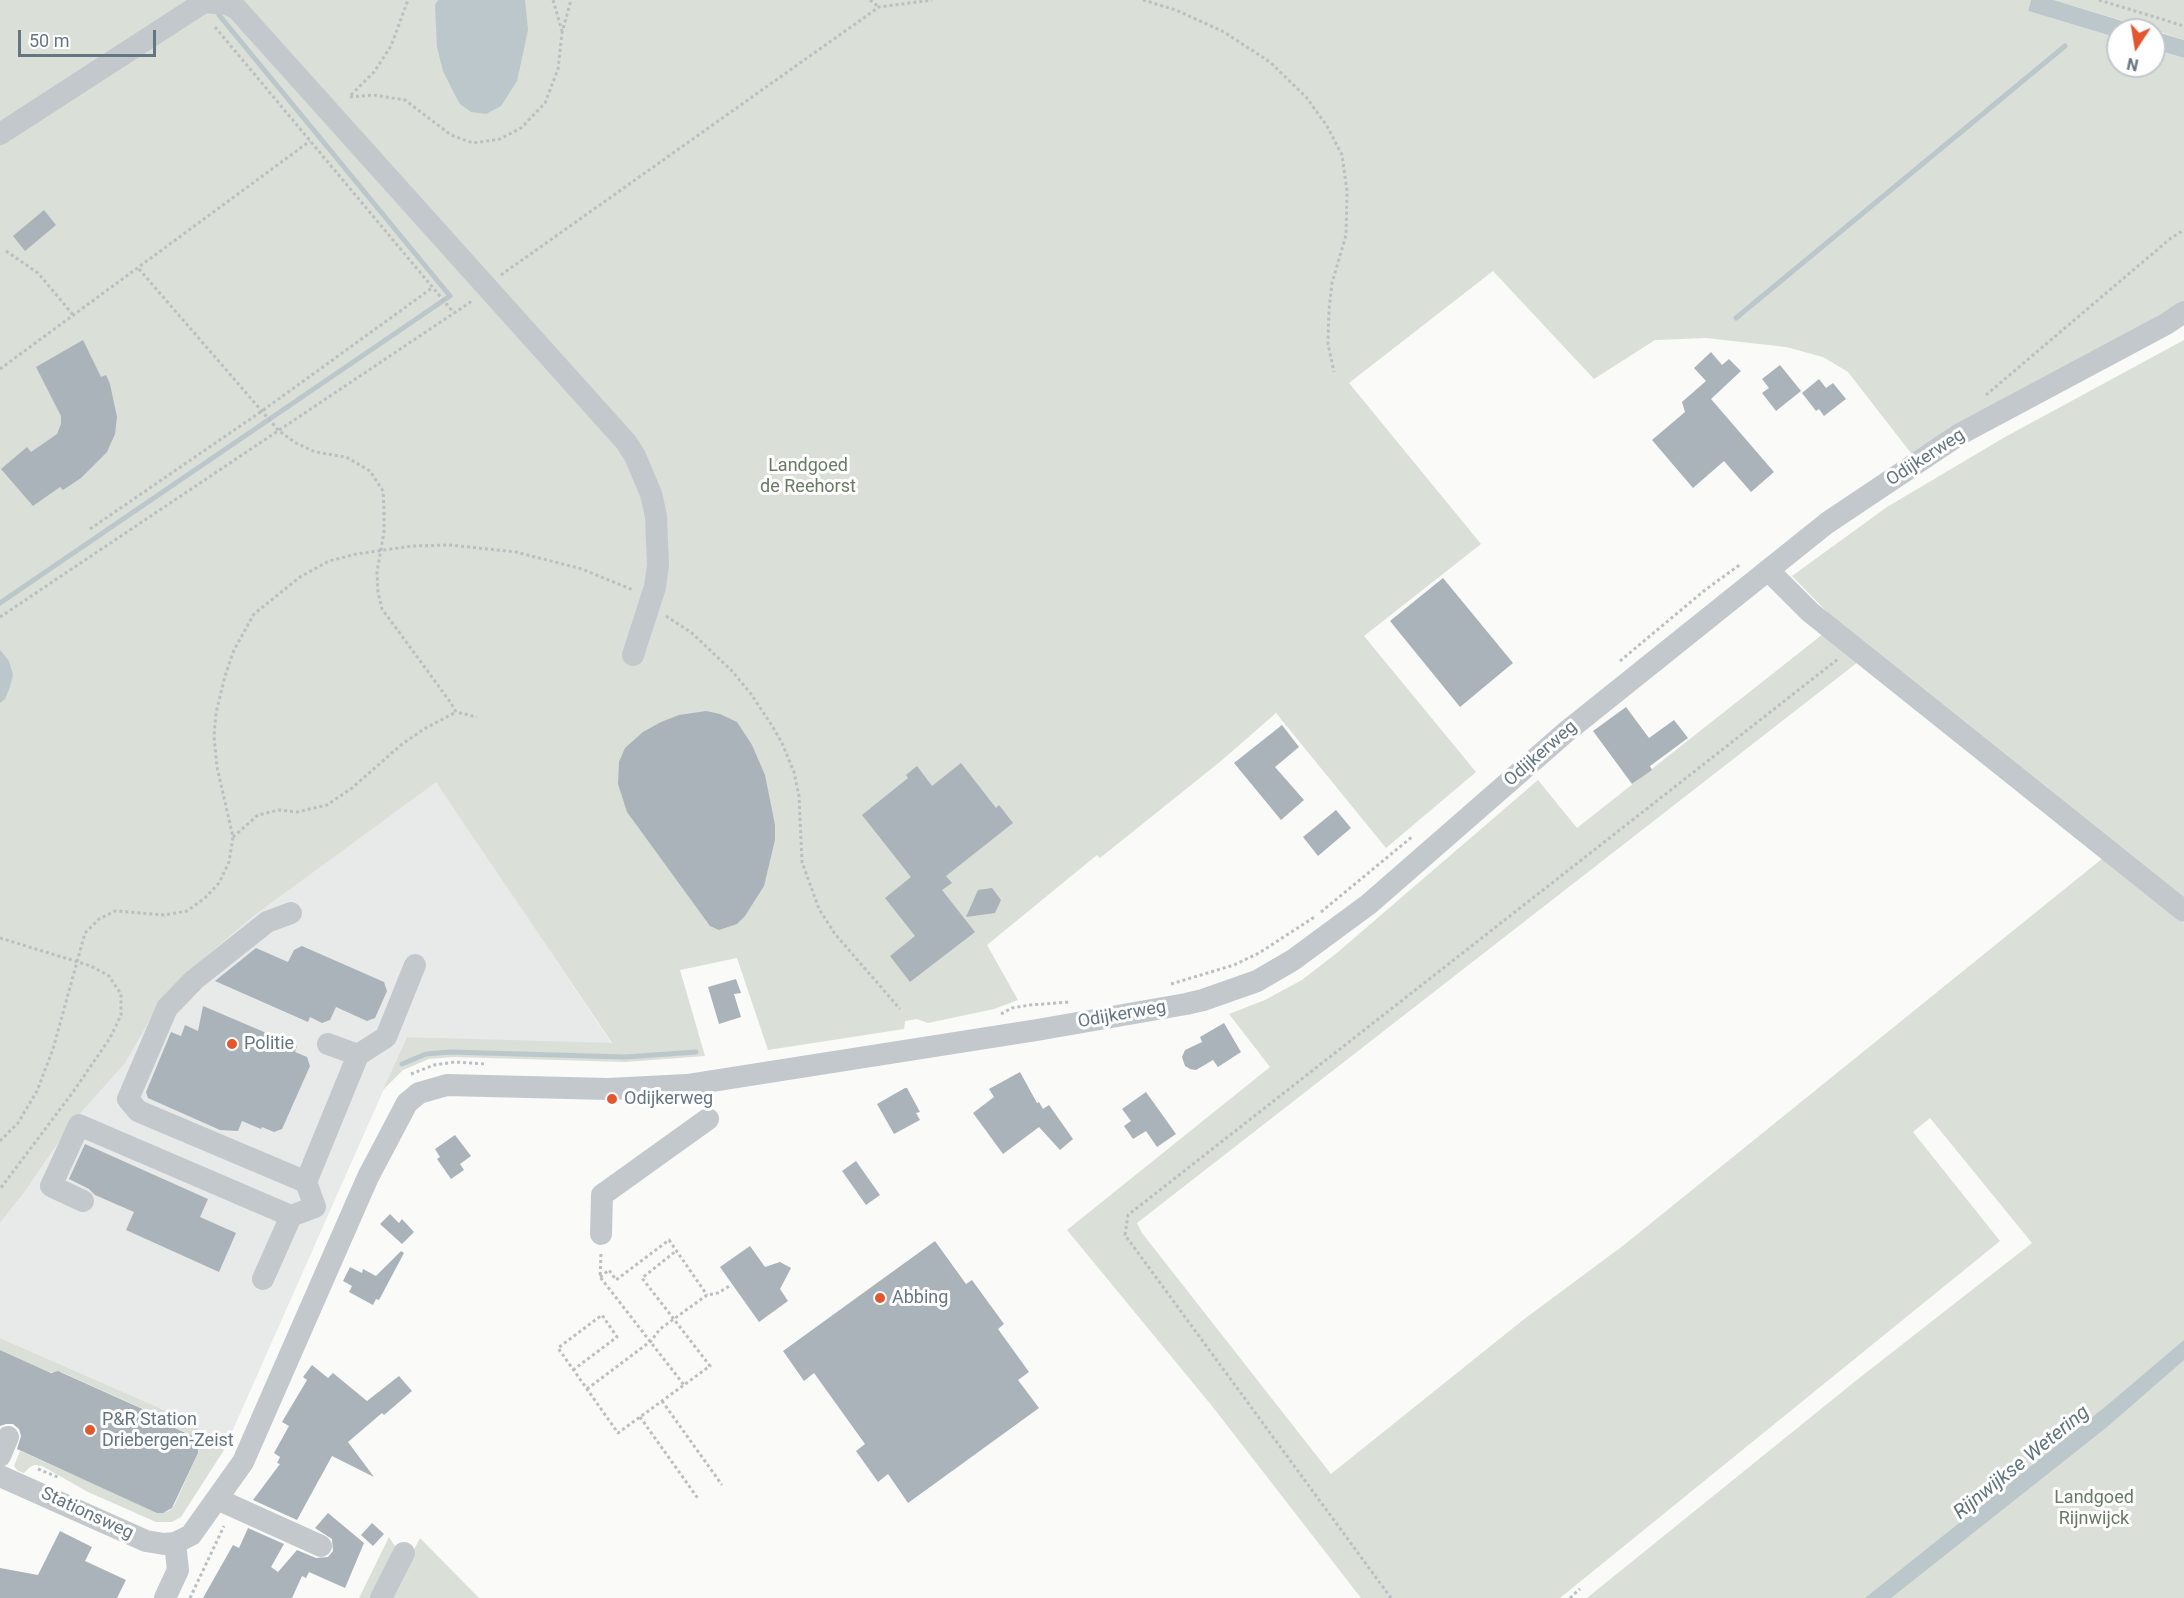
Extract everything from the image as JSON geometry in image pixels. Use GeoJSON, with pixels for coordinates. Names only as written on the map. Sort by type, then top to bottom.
{"type":"FeatureCollection","features":[{"type":"Feature","properties":{"kind":"street"},"geometry":{"type":"LineString","coordinates":[[0,135],[204,2],[226,4],[237,9],[626,442],[635,456],[651,494],[656,516],[658,565],[651,599],[633,655]]}},
{"type":"Feature","properties":{"kind":"street","name":"Odijkerweg"},"geometry":{"type":"LineString","coordinates":[[175,1543],[191,1535],[243,1461],[368,1177],[407,1103],[420,1093],[447,1084],[608,1089],[687,1085],[1186,1004],[1257,981],[1293,960],[1369,904],[1566,732],[1827,523],[1960,434],[2166,324],[2184,312]]}},
{"type":"Feature","properties":{"kind":"street"},"geometry":{"type":"LineString","coordinates":[[1769,571],[1810,612],[2184,911]]}},
{"type":"Feature","properties":{"kind":"street"},"geometry":{"type":"LineString","coordinates":[[291,913],[267,922],[194,980],[167,1008],[128,1100],[138,1111],[306,1182]]}},
{"type":"Feature","properties":{"kind":"street"},"geometry":{"type":"LineString","coordinates":[[315,1207],[306,1182],[358,1055],[386,1037],[415,965]]}},
{"type":"Feature","properties":{"kind":"street"},"geometry":{"type":"LineString","coordinates":[[328,1044],[358,1055]]}},
{"type":"Feature","properties":{"kind":"street"},"geometry":{"type":"LineString","coordinates":[[601,1234],[602,1196],[708,1119]]}},
{"type":"Feature","properties":{"kind":"street"},"geometry":{"type":"LineString","coordinates":[[83,1201],[51,1186],[79,1125],[291,1216],[315,1207],[348,1222]]}},
{"type":"Feature","properties":{"kind":"street"},"geometry":{"type":"LineString","coordinates":[[263,1279],[291,1216]]}},
{"type":"Feature","properties":{"kind":"street","name":"Stationsweg"},"geometry":{"type":"LineString","coordinates":[[0,1476],[146,1541],[175,1543]]}},
{"type":"Feature","properties":{"kind":"street"},"geometry":{"type":"LineString","coordinates":[[217,1499],[321,1546]]}},
{"type":"Feature","properties":{"kind":"street"},"geometry":{"type":"LineString","coordinates":[[165,1598],[178,1570],[175,1543]]}},
{"type":"Feature","properties":{"kind":"street"},"geometry":{"type":"LineString","coordinates":[[381,1598],[405,1553]]}},
{"type":"Feature","properties":{"kind":"path"},"geometry":{"type":"LineString","coordinates":[[408,0],[391,46],[374,72],[350,97],[373,95],[405,100],[451,135],[473,142],[500,140],[521,128],[545,103],[558,69],[562,33],[571,0]]}},
{"type":"Feature","properties":{"kind":"path"},"geometry":{"type":"LineString","coordinates":[[553,0],[562,33]]}},
{"type":"Feature","properties":{"kind":"path"},"geometry":{"type":"LineString","coordinates":[[870,0],[879,7]]}},
{"type":"Feature","properties":{"kind":"path"},"geometry":{"type":"LineString","coordinates":[[0,617],[489,290],[497,278],[879,7],[932,0]]}},
{"type":"Feature","properties":{"kind":"path"},"geometry":{"type":"LineString","coordinates":[[1143,0],[1176,10],[1224,32],[1270,62],[1306,97],[1342,155],[1347,191],[1346,236],[1332,283],[1329,310],[1328,344],[1334,372]]}},
{"type":"Feature","properties":{"kind":"path"},"geometry":{"type":"LineString","coordinates":[[2099,0],[2184,26]]}},
{"type":"Feature","properties":{"kind":"path"},"geometry":{"type":"LineString","coordinates":[[215,27],[454,314]]}},
{"type":"Feature","properties":{"kind":"path"},"geometry":{"type":"LineString","coordinates":[[0,369],[310,141]]}},
{"type":"Feature","properties":{"kind":"path"},"geometry":{"type":"LineString","coordinates":[[1986,395],[2171,238],[2184,230]]}},
{"type":"Feature","properties":{"kind":"path"},"geometry":{"type":"LineString","coordinates":[[6,251],[38,273],[74,315]]}},
{"type":"Feature","properties":{"kind":"path"},"geometry":{"type":"LineString","coordinates":[[139,268],[279,430],[315,452],[346,457],[370,471],[383,491],[384,521],[377,572],[382,609],[456,712]]}},
{"type":"Feature","properties":{"kind":"path"},"geometry":{"type":"LineString","coordinates":[[90,530],[262,411],[432,288]]}},
{"type":"Feature","properties":{"kind":"path"},"geometry":{"type":"LineString","coordinates":[[0,1141],[18,1123],[37,1091],[53,1049],[85,933],[99,919],[115,911],[164,915],[187,911],[205,898],[219,883],[229,862],[233,837],[220,786],[214,736],[219,696],[239,641],[254,614],[300,577],[329,561],[381,550],[450,545],[516,552],[582,569],[651,599],[666,615],[692,633],[732,671],[751,694],[782,743],[794,772],[799,796],[802,862],[819,909],[835,933],[900,1010]]}},
{"type":"Feature","properties":{"kind":"path"},"geometry":{"type":"LineString","coordinates":[[1618,662],[1745,560]]}},
{"type":"Feature","properties":{"kind":"path"},"geometry":{"type":"LineString","coordinates":[[1391,1598],[1125,1235],[1128,1215],[1854,646]]}},
{"type":"Feature","properties":{"kind":"path"},"geometry":{"type":"LineString","coordinates":[[233,837],[258,814],[279,810],[297,812],[327,805],[352,788],[401,745],[424,729],[456,712],[477,717]]}},
{"type":"Feature","properties":{"kind":"path","name":"Odijkerweg"},"geometry":{"type":"LineString","coordinates":[[1168,985],[1234,965],[1259,953],[1318,914],[1417,832]]}},
{"type":"Feature","properties":{"kind":"path"},"geometry":{"type":"LineString","coordinates":[[0,938],[91,966],[109,976],[121,994],[122,1015],[110,1038],[73,1092],[0,1189]]}},
{"type":"Feature","properties":{"kind":"path","name":"Odijkerweg"},"geometry":{"type":"LineString","coordinates":[[996,1016],[1012,1008],[1076,1001]]}},
{"type":"Feature","properties":{"kind":"path"},"geometry":{"type":"LineString","coordinates":[[407,1077],[413,1071],[434,1065],[455,1062],[487,1064]]}},
{"type":"Feature","properties":{"kind":"path"},"geometry":{"type":"LineString","coordinates":[[601,1234],[600,1277],[684,1385]]}},
{"type":"Feature","properties":{"kind":"path"},"geometry":{"type":"LineString","coordinates":[[600,1277],[609,1270],[616,1280],[669,1240],[707,1295]]}},
{"type":"Feature","properties":{"kind":"path"},"geometry":{"type":"LineString","coordinates":[[573,1370],[617,1337],[602,1315],[558,1348],[573,1370],[618,1433],[710,1366],[642,1278],[676,1251]]}},
{"type":"Feature","properties":{"kind":"path"},"geometry":{"type":"LineString","coordinates":[[587,1389],[651,1341],[660,1329],[707,1295],[718,1293],[731,1285]]}},
{"type":"Feature","properties":{"kind":"path"},"geometry":{"type":"LineString","coordinates":[[662,1401],[722,1485]]}},
{"type":"Feature","properties":{"kind":"path"},"geometry":{"type":"LineString","coordinates":[[640,1417],[699,1500]]}},
{"type":"Feature","properties":{"kind":"path"},"geometry":{"type":"LineString","coordinates":[[1569,1598],[1580,1589]]}},
{"type":"Feature","properties":{"kind":"shaded area"},"geometry":{"type":"Polygon","coordinates":[[[438,0],[525,0],[528,30],[517,81],[501,106],[486,114],[471,112],[460,104],[443,71],[437,47],[435,5],[438,0]]]}},
{"type":"Feature","properties":{"kind":"shaded area"},"geometry":{"type":"Polygon","coordinates":[[[2031,0],[2054,0],[2113,18],[2106,18],[2106,34],[2028,11],[2031,0]]]}},
{"type":"Feature","properties":{"kind":"shaded area"},"geometry":{"type":"Polygon","coordinates":[[[2166,35],[2184,40],[2184,58],[2166,53],[2166,35]]]}},
{"type":"Feature","properties":{"kind":"shaded area"},"geometry":{"type":"Polygon","coordinates":[[[0,650],[9,661],[13,675],[5,699],[0,703],[0,650]]]}},
{"type":"Feature","properties":{"kind":"shaded area"},"geometry":{"type":"Polygon","coordinates":[[[436,781],[612,1044],[407,1037],[224,1450],[200,1438],[196,1424],[0,1338],[0,1223],[161,1000],[202,960],[255,915],[436,781]]]}},
{"type":"Feature","properties":{"kind":"shaded area"},"geometry":{"type":"Polygon","coordinates":[[[2184,1340],[2184,1360],[2107,1427],[1891,1598],[1865,1598],[2105,1407],[2184,1340]]]}},
{"type":"Feature","properties":{"kind":"green space","name":"Landgoed de Reehorst"},"geometry":{"type":"Polygon","coordinates":[[[0,0],[2031,0],[2028,11],[2106,34],[2106,78],[2166,78],[2166,53],[2184,58],[2184,301],[1914,457],[1848,372],[1823,357],[1786,347],[1706,338],[1655,340],[1594,379],[1493,271],[1349,383],[1481,544],[1364,636],[1476,772],[1386,848],[1276,713],[1221,761],[1100,858],[1097,855],[987,945],[1018,1000],[994,1009],[928,1023],[917,1019],[905,1021],[904,1029],[768,1050],[737,958],[680,970],[705,1056],[625,1062],[454,1057],[429,1059],[403,1070],[383,1090],[407,1037],[612,1043],[436,782],[255,915],[202,960],[161,1000],[125,1063],[74,1120],[26,1190],[0,1223],[0,0]]]}},
{"type":"Feature","properties":{"kind":"green space"},"geometry":{"type":"Polygon","coordinates":[[[2054,0],[2184,0],[2184,40],[2166,34],[2166,18],[2114,18],[2054,0]]]}},
{"type":"Feature","properties":{"kind":"green space"},"geometry":{"type":"Polygon","coordinates":[[[2184,340],[2184,901],[1835,620],[1792,576],[1887,507],[2005,437],[2184,340]]]}},
{"type":"Feature","properties":{"kind":"green space","name":"Landgoed Rijnwijck"},"geometry":{"type":"Polygon","coordinates":[[[1823,634],[1858,662],[1137,1223],[1142,1233],[1331,1474],[1523,1320],[1624,1245],[2103,858],[2184,923],[2184,1598],[1587,1598],[1858,1379],[2032,1243],[1930,1118],[1913,1132],[2000,1241],[1560,1598],[1361,1598],[1212,1406],[1067,1230],[1270,1067],[1229,1014],[1265,1000],[1302,980],[1338,952],[1538,780],[1577,828],[1823,634]]]}},
{"type":"Feature","properties":{"kind":"green space"},"geometry":{"type":"Polygon","coordinates":[[[0,1338],[196,1424],[200,1436],[224,1450],[181,1517],[172,1522],[156,1522],[88,1492],[42,1466],[35,1465],[24,1473],[18,1471],[14,1466],[20,1451],[160,1513],[169,1511],[174,1506],[197,1455],[189,1434],[172,1426],[164,1418],[61,1372],[49,1372],[0,1350],[0,1338]]]}},
{"type":"Feature","properties":{"kind":"green space"},"geometry":{"type":"Polygon","coordinates":[[[389,1537],[396,1548],[375,1598],[359,1598],[389,1537]]]}},
{"type":"Feature","properties":{"kind":"green space"},"geometry":{"type":"Polygon","coordinates":[[[420,1538],[479,1598],[389,1598],[420,1538]]]}},
{"type":"Feature","properties":{"kind":"building"},"geometry":{"type":"Polygon","coordinates":[[[44,210],[56,225],[25,251],[13,236],[44,210]]]}},
{"type":"Feature","properties":{"kind":"building"},"geometry":{"type":"Polygon","coordinates":[[[83,340],[101,377],[106,375],[110,384],[117,417],[115,434],[107,452],[81,478],[63,490],[60,487],[33,506],[1,469],[27,447],[31,452],[57,434],[61,416],[36,367],[83,340]]]}},
{"type":"Feature","properties":{"kind":"building"},"geometry":{"type":"Polygon","coordinates":[[[1711,352],[1722,365],[1729,359],[1741,371],[1711,399],[1774,472],[1751,492],[1724,461],[1693,488],[1652,440],[1685,412],[1682,402],[1706,381],[1694,368],[1711,352]]]}},
{"type":"Feature","properties":{"kind":"building"},"geometry":{"type":"Polygon","coordinates":[[[1780,365],[1801,391],[1776,411],[1762,393],[1769,388],[1762,379],[1780,365]]]}},
{"type":"Feature","properties":{"kind":"building"},"geometry":{"type":"Polygon","coordinates":[[[1819,379],[1826,388],[1833,383],[1846,399],[1824,416],[1819,409],[1816,411],[1802,393],[1819,379]]]}},
{"type":"Feature","properties":{"kind":"building"},"geometry":{"type":"Polygon","coordinates":[[[1443,578],[1513,663],[1460,707],[1390,621],[1443,578]]]}},
{"type":"Feature","properties":{"kind":"building"},"geometry":{"type":"Polygon","coordinates":[[[1626,707],[1649,738],[1674,720],[1688,738],[1650,766],[1652,770],[1632,784],[1593,731],[1626,707]]]}},
{"type":"Feature","properties":{"kind":"building"},"geometry":{"type":"Polygon","coordinates":[[[706,711],[720,714],[737,722],[752,745],[765,775],[775,825],[775,840],[764,886],[745,916],[737,924],[719,930],[710,926],[627,812],[618,784],[619,762],[625,748],[643,732],[679,715],[706,711]]]}},
{"type":"Feature","properties":{"kind":"building"},"geometry":{"type":"Polygon","coordinates":[[[1282,725],[1299,747],[1275,767],[1304,800],[1281,820],[1234,763],[1282,725]]]}},
{"type":"Feature","properties":{"kind":"building"},"geometry":{"type":"Polygon","coordinates":[[[961,763],[996,808],[999,805],[1013,823],[946,876],[952,883],[942,890],[975,932],[910,982],[890,956],[915,936],[885,898],[911,877],[862,815],[908,778],[906,775],[917,766],[932,786],[961,763]]]}},
{"type":"Feature","properties":{"kind":"building"},"geometry":{"type":"Polygon","coordinates":[[[1336,810],[1351,828],[1318,856],[1303,837],[1336,810]]]}},
{"type":"Feature","properties":{"kind":"building"},"geometry":{"type":"Polygon","coordinates":[[[992,888],[1001,900],[995,913],[966,917],[978,890],[992,888]]]}},
{"type":"Feature","properties":{"kind":"building"},"geometry":{"type":"Polygon","coordinates":[[[302,946],[384,982],[387,991],[375,1018],[367,1021],[336,1007],[330,1020],[322,1023],[310,1017],[308,1022],[215,981],[256,948],[288,962],[294,950],[302,946]]]}},
{"type":"Feature","properties":{"kind":"building"},"geometry":{"type":"Polygon","coordinates":[[[736,979],[741,993],[734,994],[741,1017],[719,1024],[708,987],[736,979]]]}},
{"type":"Feature","properties":{"kind":"building"},"geometry":{"type":"Polygon","coordinates":[[[203,1006],[297,1046],[295,1052],[307,1057],[310,1066],[282,1129],[274,1132],[242,1121],[238,1131],[220,1130],[148,1098],[146,1092],[171,1032],[181,1036],[185,1025],[198,1031],[203,1006]]]}},
{"type":"Feature","properties":{"kind":"building"},"geometry":{"type":"Polygon","coordinates":[[[1224,1023],[1241,1052],[1218,1067],[1213,1060],[1196,1070],[1185,1066],[1182,1057],[1185,1050],[1202,1042],[1200,1037],[1224,1023]]]}},
{"type":"Feature","properties":{"kind":"building"},"geometry":{"type":"Polygon","coordinates":[[[1020,1072],[1037,1103],[1039,1102],[1043,1109],[1049,1105],[1073,1139],[1060,1150],[1039,1127],[1003,1154],[973,1113],[994,1097],[989,1089],[1020,1072]]]}},
{"type":"Feature","properties":{"kind":"building"},"geometry":{"type":"Polygon","coordinates":[[[905,1088],[920,1112],[916,1113],[920,1120],[894,1134],[877,1104],[905,1088]]]}},
{"type":"Feature","properties":{"kind":"building"},"geometry":{"type":"Polygon","coordinates":[[[1146,1092],[1176,1134],[1157,1147],[1146,1131],[1133,1139],[1124,1126],[1131,1121],[1122,1109],[1146,1092]]]}},
{"type":"Feature","properties":{"kind":"building"},"geometry":{"type":"Polygon","coordinates":[[[455,1135],[471,1156],[460,1164],[464,1170],[451,1179],[437,1159],[440,1157],[435,1149],[455,1135]]]}},
{"type":"Feature","properties":{"kind":"building"},"geometry":{"type":"Polygon","coordinates":[[[85,1144],[208,1199],[200,1217],[236,1233],[219,1272],[126,1230],[134,1212],[95,1195],[89,1189],[69,1179],[85,1144]]]}},
{"type":"Feature","properties":{"kind":"building"},"geometry":{"type":"Polygon","coordinates":[[[856,1161],[880,1195],[866,1205],[842,1171],[856,1161]]]}},
{"type":"Feature","properties":{"kind":"building"},"geometry":{"type":"Polygon","coordinates":[[[390,1214],[399,1223],[402,1219],[414,1232],[402,1244],[380,1224],[390,1214]]]}},
{"type":"Feature","properties":{"kind":"building"},"geometry":{"type":"Polygon","coordinates":[[[935,1241],[966,1284],[972,1280],[1004,1324],[998,1329],[1029,1372],[1018,1380],[1039,1408],[908,1503],[888,1474],[878,1482],[856,1451],[865,1444],[814,1373],[804,1381],[783,1351],[935,1241]]]}},
{"type":"Feature","properties":{"kind":"building"},"geometry":{"type":"Polygon","coordinates":[[[750,1246],[765,1267],[780,1262],[791,1268],[780,1289],[788,1301],[759,1322],[720,1267],[750,1246]]]}},
{"type":"Feature","properties":{"kind":"building"},"geometry":{"type":"Polygon","coordinates":[[[401,1251],[404,1253],[379,1300],[376,1299],[373,1305],[349,1292],[352,1286],[343,1281],[350,1267],[362,1273],[363,1269],[376,1276],[401,1251]]]}},
{"type":"Feature","properties":{"kind":"building","name":"P&R Station Driebergen-Zeist"},"geometry":{"type":"Polygon","coordinates":[[[0,1350],[51,1373],[58,1371],[165,1419],[171,1426],[192,1436],[198,1443],[198,1453],[172,1508],[163,1513],[157,1513],[17,1449],[21,1436],[19,1429],[13,1424],[0,1426],[0,1350]]]}},
{"type":"Feature","properties":{"kind":"building"},"geometry":{"type":"Polygon","coordinates":[[[312,1365],[328,1378],[333,1373],[367,1401],[399,1376],[412,1391],[348,1442],[374,1477],[332,1456],[297,1520],[253,1500],[280,1464],[277,1463],[280,1457],[274,1453],[289,1426],[282,1422],[307,1380],[303,1377],[312,1365]]]}},
{"type":"Feature","properties":{"kind":"building"},"geometry":{"type":"Polygon","coordinates":[[[328,1513],[364,1543],[345,1588],[309,1572],[306,1578],[302,1576],[292,1598],[203,1598],[233,1545],[239,1548],[248,1528],[284,1544],[271,1567],[278,1572],[297,1550],[316,1558],[328,1557],[333,1551],[332,1539],[315,1528],[328,1513]]]}},
{"type":"Feature","properties":{"kind":"building"},"geometry":{"type":"Polygon","coordinates":[[[372,1523],[384,1534],[373,1546],[361,1535],[372,1523]]]}},
{"type":"Feature","properties":{"kind":"building"},"geometry":{"type":"Polygon","coordinates":[[[60,1531],[92,1547],[85,1561],[126,1580],[117,1598],[0,1598],[0,1568],[38,1575],[60,1531]]]}},
{"type":"Feature","properties":{"kind":"waterway"},"geometry":{"type":"LineString","coordinates":[[0,603],[450,296],[219,15]]}},
{"type":"Feature","properties":{"kind":"waterway"},"geometry":{"type":"LineString","coordinates":[[1736,318],[2065,46]]}},
{"type":"Feature","properties":{"kind":"waterway"},"geometry":{"type":"LineString","coordinates":[[402,1064],[426,1054],[450,1052],[625,1057],[696,1052]]}},
{"type":"Feature","properties":{"kind":"place","name":"Politie"},"geometry":{"type":"Point","coordinates":[232,1044]}},
{"type":"Feature","properties":{"kind":"place","name":"Odijkerweg"},"geometry":{"type":"Point","coordinates":[612,1099]}},
{"type":"Feature","properties":{"kind":"place","name":"Abbing"},"geometry":{"type":"Point","coordinates":[880,1298]}},
{"type":"Feature","properties":{"kind":"place","name":"P&R Station Driebergen-Zeist"},"geometry":{"type":"Point","coordinates":[90,1430]}},
{"type":"Feature","properties":{"kind":"water label","name":"Rijnwijkse Wetering"},"geometry":{"type":"Point","coordinates":[2022,1463]}}]}
